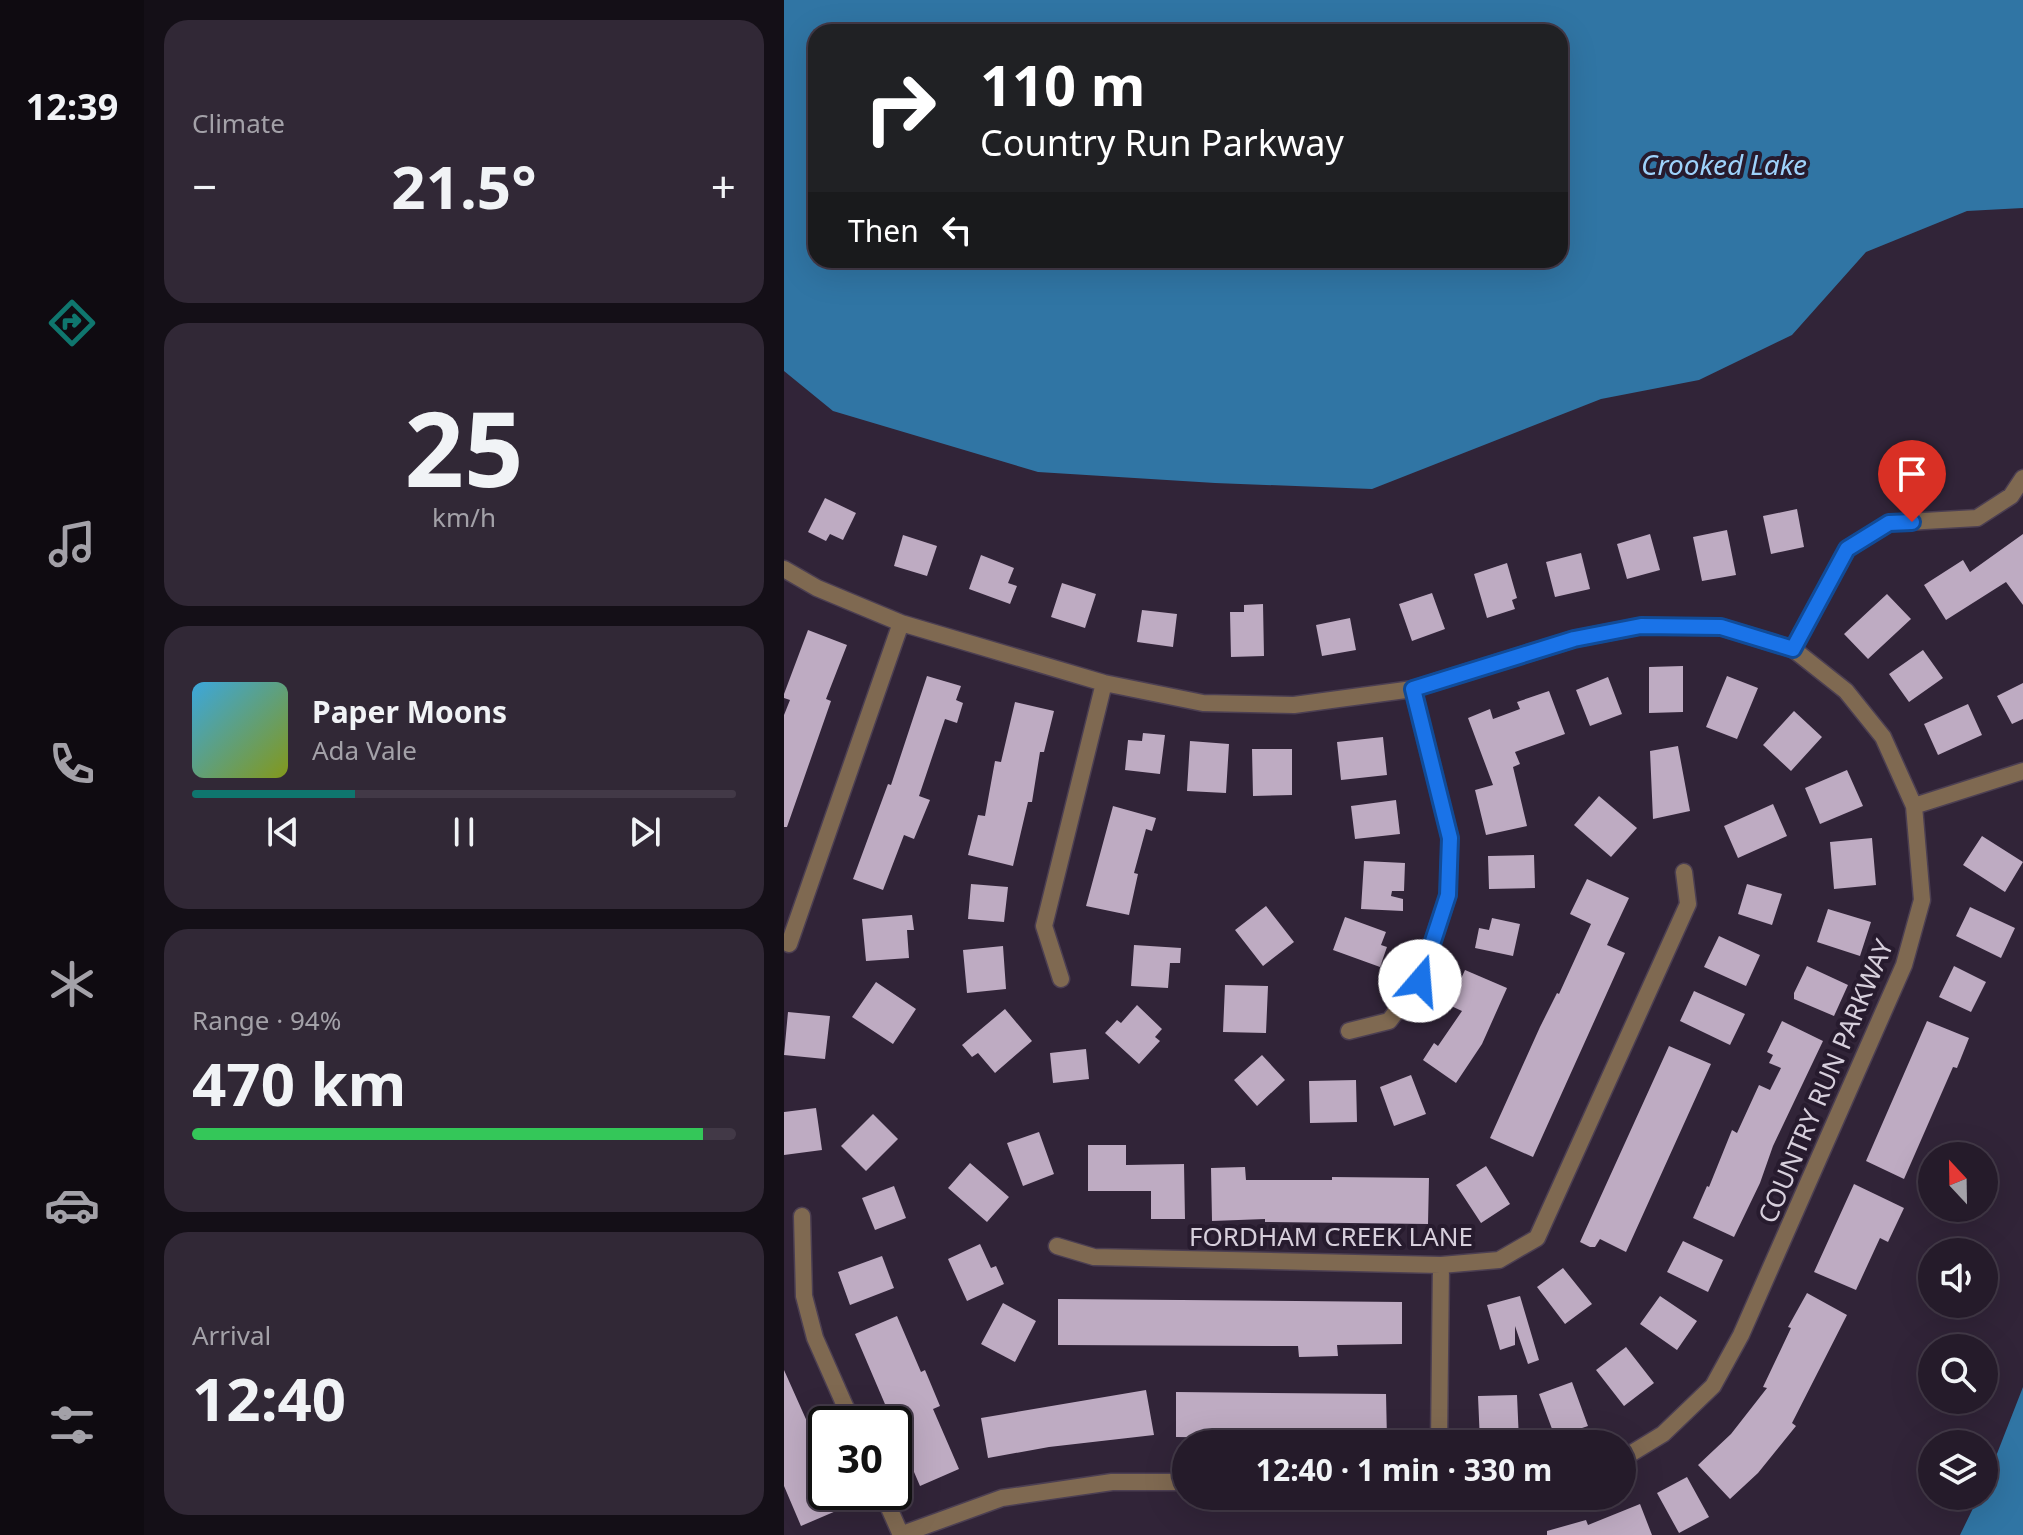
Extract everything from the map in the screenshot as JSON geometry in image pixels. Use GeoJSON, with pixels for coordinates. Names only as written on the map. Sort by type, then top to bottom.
{"type":"FeatureCollection","features":[{"type":"Feature","properties":{"kind":"street"},"geometry":{"type":"LineString","coordinates":[[1793,649],[1847,549],[1889,523],[1977,518],[2011,496],[2023,478]]}},
{"type":"Feature","properties":{"kind":"street","name":"COUNTRY RUN PARKWAY"},"geometry":{"type":"LineString","coordinates":[[784,569],[817,588],[901,623],[1104,683],[1203,703],[1279,705],[1413,689],[1574,639],[1641,626],[1721,627],[1793,649],[1846,691],[1883,737],[1914,806],[1922,900],[1904,965],[1747,1320],[1713,1386],[1663,1434],[1636,1450]]}},
{"type":"Feature","properties":{"kind":"street"},"geometry":{"type":"LineString","coordinates":[[789,944],[901,623]]}},
{"type":"Feature","properties":{"kind":"street"},"geometry":{"type":"LineString","coordinates":[[1061,979],[1044,926],[1104,683]]}},
{"type":"Feature","properties":{"kind":"street"},"geometry":{"type":"LineString","coordinates":[[1349,1031],[1389,1021],[1420,981],[1448,895],[1450,838],[1413,689]]}},
{"type":"Feature","properties":{"kind":"street"},"geometry":{"type":"LineString","coordinates":[[1914,806],[2023,771]]}},
{"type":"Feature","properties":{"kind":"street","name":"FORDHAM CREEK LANE"},"geometry":{"type":"LineString","coordinates":[[1057,1246],[1094,1257],[1441,1265],[1499,1260],[1537,1238],[1688,904],[1684,872]]}},
{"type":"Feature","properties":{"kind":"street"},"geometry":{"type":"LineString","coordinates":[[802,1216],[804,1296],[815,1338],[845,1406]]}},
{"type":"Feature","properties":{"kind":"street"},"geometry":{"type":"LineString","coordinates":[[1439,1430],[1441,1265]]}},
{"type":"Feature","properties":{"kind":"street"},"geometry":{"type":"LineString","coordinates":[[890,1510],[901,1535],[1002,1498],[1112,1482],[1172,1482]]}},
{"type":"Feature","properties":{"kind":"water","name":"Crooked Lake"},"geometry":{"type":"Polygon","coordinates":[[[784,0],[2023,0],[2023,208],[1967,211],[1866,252],[1792,335],[1699,380],[1601,399],[1372,489],[1038,472],[833,411],[784,371],[784,0]]]}},
{"type":"Feature","properties":{"kind":"water"},"geometry":{"type":"Polygon","coordinates":[[[2023,1387],[2023,1535],[1960,1535],[1972,1510],[1998,1510],[1998,1451],[2023,1387]]]}},
{"type":"Feature","properties":{"kind":"building"},"geometry":{"type":"Polygon","coordinates":[[[825,498],[856,513],[843,540],[830,534],[826,541],[808,532],[825,498]]]}},
{"type":"Feature","properties":{"kind":"building"},"geometry":{"type":"Polygon","coordinates":[[[1797,509],[1804,547],[1771,554],[1763,516],[1797,509]]]}},
{"type":"Feature","properties":{"kind":"building"},"geometry":{"type":"Polygon","coordinates":[[[1727,530],[1736,575],[1702,581],[1693,537],[1727,530]]]}},
{"type":"Feature","properties":{"kind":"building"},"geometry":{"type":"Polygon","coordinates":[[[1650,534],[1660,570],[1627,579],[1617,544],[1650,534]]]}},
{"type":"Feature","properties":{"kind":"building"},"geometry":{"type":"Polygon","coordinates":[[[2023,534],[2023,605],[2006,582],[1946,620],[1924,585],[1963,560],[1970,572],[2023,534]]]}},
{"type":"Feature","properties":{"kind":"building"},"geometry":{"type":"Polygon","coordinates":[[[903,535],[937,546],[927,576],[894,566],[903,535]]]}},
{"type":"Feature","properties":{"kind":"building"},"geometry":{"type":"Polygon","coordinates":[[[1581,553],[1590,589],[1555,597],[1546,562],[1581,553]]]}},
{"type":"Feature","properties":{"kind":"building"},"geometry":{"type":"Polygon","coordinates":[[[981,555],[1014,568],[1008,583],[1017,586],[1010,604],[969,589],[981,555]]]}},
{"type":"Feature","properties":{"kind":"building"},"geometry":{"type":"Polygon","coordinates":[[[1507,563],[1517,598],[1512,600],[1515,609],[1487,618],[1474,574],[1507,563]]]}},
{"type":"Feature","properties":{"kind":"building"},"geometry":{"type":"Polygon","coordinates":[[[1062,583],[1096,594],[1085,628],[1051,617],[1062,583]]]}},
{"type":"Feature","properties":{"kind":"building"},"geometry":{"type":"Polygon","coordinates":[[[1432,593],[1445,629],[1412,641],[1399,604],[1432,593]]]}},
{"type":"Feature","properties":{"kind":"building"},"geometry":{"type":"Polygon","coordinates":[[[1887,594],[1911,619],[1868,659],[1844,634],[1887,594]]]}},
{"type":"Feature","properties":{"kind":"building"},"geometry":{"type":"Polygon","coordinates":[[[1263,604],[1264,656],[1231,657],[1230,612],[1244,612],[1244,605],[1263,604]]]}},
{"type":"Feature","properties":{"kind":"building"},"geometry":{"type":"Polygon","coordinates":[[[1142,610],[1177,614],[1173,647],[1137,642],[1142,610]]]}},
{"type":"Feature","properties":{"kind":"building"},"geometry":{"type":"Polygon","coordinates":[[[1350,618],[1356,650],[1322,656],[1316,625],[1350,618]]]}},
{"type":"Feature","properties":{"kind":"building"},"geometry":{"type":"Polygon","coordinates":[[[808,630],[847,645],[826,699],[831,701],[787,827],[784,827],[784,715],[790,700],[784,698],[784,694],[808,630]]]}},
{"type":"Feature","properties":{"kind":"building"},"geometry":{"type":"Polygon","coordinates":[[[1923,650],[1943,678],[1909,702],[1889,674],[1923,650]]]}},
{"type":"Feature","properties":{"kind":"building"},"geometry":{"type":"Polygon","coordinates":[[[1683,666],[1683,712],[1649,713],[1649,667],[1683,666]]]}},
{"type":"Feature","properties":{"kind":"building"},"geometry":{"type":"Polygon","coordinates":[[[927,676],[961,686],[956,700],[963,703],[957,723],[945,719],[919,796],[930,800],[914,839],[904,835],[883,890],[853,879],[888,784],[891,785],[927,676]]]}},
{"type":"Feature","properties":{"kind":"building"},"geometry":{"type":"Polygon","coordinates":[[[1727,676],[1758,688],[1737,739],[1706,727],[1727,676]]]}},
{"type":"Feature","properties":{"kind":"building"},"geometry":{"type":"Polygon","coordinates":[[[1608,677],[1622,714],[1590,726],[1576,690],[1608,677]]]}},
{"type":"Feature","properties":{"kind":"building"},"geometry":{"type":"Polygon","coordinates":[[[2023,683],[2023,719],[2012,724],[1997,696],[2023,683]]]}},
{"type":"Feature","properties":{"kind":"building"},"geometry":{"type":"Polygon","coordinates":[[[1549,691],[1565,734],[1515,752],[1520,764],[1513,767],[1527,826],[1486,835],[1475,790],[1493,785],[1468,718],[1490,709],[1493,719],[1520,709],[1517,702],[1549,691]]]}},
{"type":"Feature","properties":{"kind":"building"},"geometry":{"type":"Polygon","coordinates":[[[1015,702],[1054,711],[1044,752],[1040,752],[1032,802],[1028,802],[1013,866],[968,855],[978,815],[985,816],[995,761],[1001,762],[1015,702]]]}},
{"type":"Feature","properties":{"kind":"building"},"geometry":{"type":"Polygon","coordinates":[[[1968,704],[1982,735],[1938,755],[1924,724],[1968,704]]]}},
{"type":"Feature","properties":{"kind":"building"},"geometry":{"type":"Polygon","coordinates":[[[1794,711],[1822,737],[1791,771],[1763,745],[1794,711]]]}},
{"type":"Feature","properties":{"kind":"building"},"geometry":{"type":"Polygon","coordinates":[[[1143,733],[1165,735],[1160,774],[1125,770],[1128,740],[1142,741],[1143,733]]]}},
{"type":"Feature","properties":{"kind":"building"},"geometry":{"type":"Polygon","coordinates":[[[1383,737],[1387,775],[1341,780],[1337,742],[1383,737]]]}},
{"type":"Feature","properties":{"kind":"building"},"geometry":{"type":"Polygon","coordinates":[[[1190,741],[1229,744],[1226,793],[1187,791],[1190,741]]]}},
{"type":"Feature","properties":{"kind":"building"},"geometry":{"type":"Polygon","coordinates":[[[1678,746],[1690,811],[1653,819],[1650,751],[1678,746]]]}},
{"type":"Feature","properties":{"kind":"building"},"geometry":{"type":"Polygon","coordinates":[[[1252,749],[1292,749],[1292,795],[1253,796],[1252,749]]]}},
{"type":"Feature","properties":{"kind":"building"},"geometry":{"type":"Polygon","coordinates":[[[1847,770],[1863,806],[1820,824],[1805,788],[1847,770]]]}},
{"type":"Feature","properties":{"kind":"building"},"geometry":{"type":"Polygon","coordinates":[[[1599,796],[1637,828],[1611,857],[1574,825],[1599,796]]]}},
{"type":"Feature","properties":{"kind":"building"},"geometry":{"type":"Polygon","coordinates":[[[1396,800],[1400,834],[1355,839],[1351,806],[1396,800]]]}},
{"type":"Feature","properties":{"kind":"building"},"geometry":{"type":"Polygon","coordinates":[[[1773,804],[1787,836],[1738,858],[1724,826],[1773,804]]]}},
{"type":"Feature","properties":{"kind":"building"},"geometry":{"type":"Polygon","coordinates":[[[1113,806],[1156,818],[1152,831],[1146,829],[1134,873],[1138,874],[1129,915],[1086,906],[1113,806]]]}},
{"type":"Feature","properties":{"kind":"building"},"geometry":{"type":"Polygon","coordinates":[[[1982,836],[2023,862],[2005,892],[1963,865],[1982,836]]]}},
{"type":"Feature","properties":{"kind":"building"},"geometry":{"type":"Polygon","coordinates":[[[1872,838],[1876,885],[1834,889],[1830,842],[1872,838]]]}},
{"type":"Feature","properties":{"kind":"building"},"geometry":{"type":"Polygon","coordinates":[[[1534,855],[1535,888],[1489,889],[1488,856],[1534,855]]]}},
{"type":"Feature","properties":{"kind":"building"},"geometry":{"type":"Polygon","coordinates":[[[1364,861],[1405,863],[1404,891],[1392,891],[1391,896],[1403,899],[1403,911],[1361,909],[1364,861]]]}},
{"type":"Feature","properties":{"kind":"building"},"geometry":{"type":"Polygon","coordinates":[[[1587,879],[1629,898],[1607,945],[1625,953],[1533,1157],[1490,1138],[1591,924],[1570,914],[1587,879]]]}},
{"type":"Feature","properties":{"kind":"building"},"geometry":{"type":"Polygon","coordinates":[[[971,884],[1008,887],[1004,922],[968,919],[971,884]]]}},
{"type":"Feature","properties":{"kind":"building"},"geometry":{"type":"Polygon","coordinates":[[[1747,884],[1782,894],[1772,925],[1738,914],[1747,884]]]}},
{"type":"Feature","properties":{"kind":"building"},"geometry":{"type":"Polygon","coordinates":[[[1266,906],[1294,942],[1263,966],[1235,930],[1266,906]]]}},
{"type":"Feature","properties":{"kind":"building"},"geometry":{"type":"Polygon","coordinates":[[[1970,907],[2015,928],[2001,958],[1956,936],[1970,907]]]}},
{"type":"Feature","properties":{"kind":"building"},"geometry":{"type":"Polygon","coordinates":[[[1828,909],[1871,922],[1860,956],[1817,942],[1828,909]]]}},
{"type":"Feature","properties":{"kind":"building"},"geometry":{"type":"Polygon","coordinates":[[[912,915],[914,930],[907,930],[909,958],[866,961],[862,919],[912,915]]]}},
{"type":"Feature","properties":{"kind":"building"},"geometry":{"type":"Polygon","coordinates":[[[1345,917],[1386,932],[1381,945],[1387,947],[1380,967],[1333,950],[1345,917]]]}},
{"type":"Feature","properties":{"kind":"building"},"geometry":{"type":"Polygon","coordinates":[[[1492,918],[1520,924],[1513,956],[1475,948],[1479,928],[1489,930],[1492,918]]]}},
{"type":"Feature","properties":{"kind":"building"},"geometry":{"type":"Polygon","coordinates":[[[1719,936],[1760,955],[1746,986],[1704,967],[1719,936]]]}},
{"type":"Feature","properties":{"kind":"building"},"geometry":{"type":"Polygon","coordinates":[[[1134,945],[1181,948],[1180,963],[1170,963],[1168,988],[1131,986],[1134,945]]]}},
{"type":"Feature","properties":{"kind":"building"},"geometry":{"type":"Polygon","coordinates":[[[1003,946],[1006,989],[967,993],[963,950],[1003,946]]]}},
{"type":"Feature","properties":{"kind":"building"},"geometry":{"type":"Polygon","coordinates":[[[1807,966],[1848,985],[1834,1016],[1794,999],[1807,966]]]}},
{"type":"Feature","properties":{"kind":"building"},"geometry":{"type":"Polygon","coordinates":[[[1954,966],[1986,982],[1971,1012],[1939,997],[1954,966]]]}},
{"type":"Feature","properties":{"kind":"building"},"geometry":{"type":"Polygon","coordinates":[[[1465,970],[1507,988],[1482,1044],[1456,1083],[1423,1060],[1434,1043],[1438,1046],[1462,1011],[1449,1005],[1465,970]]]}},
{"type":"Feature","properties":{"kind":"building"},"geometry":{"type":"Polygon","coordinates":[[[876,982],[916,1009],[893,1044],[852,1017],[876,982]]]}},
{"type":"Feature","properties":{"kind":"building"},"geometry":{"type":"Polygon","coordinates":[[[1225,985],[1268,986],[1266,1033],[1223,1032],[1225,985]]]}},
{"type":"Feature","properties":{"kind":"building"},"geometry":{"type":"Polygon","coordinates":[[[1694,991],[1745,1014],[1730,1045],[1680,1021],[1694,991]]]}},
{"type":"Feature","properties":{"kind":"building"},"geometry":{"type":"Polygon","coordinates":[[[1137,1005],[1162,1029],[1155,1037],[1160,1041],[1139,1064],[1105,1033],[1117,1020],[1121,1023],[1137,1005]]]}},
{"type":"Feature","properties":{"kind":"building"},"geometry":{"type":"Polygon","coordinates":[[[1005,1009],[1032,1041],[995,1073],[978,1053],[972,1057],[962,1045],[1005,1009]]]}},
{"type":"Feature","properties":{"kind":"building"},"geometry":{"type":"Polygon","coordinates":[[[788,1012],[830,1016],[825,1059],[784,1055],[788,1012]]]}},
{"type":"Feature","properties":{"kind":"building"},"geometry":{"type":"Polygon","coordinates":[[[1782,1021],[1823,1041],[1734,1237],[1693,1218],[1732,1130],[1737,1133],[1759,1085],[1770,1090],[1781,1068],[1769,1063],[1773,1055],[1767,1052],[1782,1021]]]}},
{"type":"Feature","properties":{"kind":"building"},"geometry":{"type":"Polygon","coordinates":[[[1927,1021],[1969,1038],[1957,1068],[1953,1067],[1918,1142],[1904,1179],[1866,1161],[1927,1021]]]}},
{"type":"Feature","properties":{"kind":"building"},"geometry":{"type":"Polygon","coordinates":[[[1669,1046],[1711,1064],[1626,1252],[1600,1239],[1595,1247],[1590,1247],[1580,1242],[1669,1046]]]}},
{"type":"Feature","properties":{"kind":"building"},"geometry":{"type":"Polygon","coordinates":[[[1086,1049],[1089,1079],[1053,1083],[1050,1053],[1086,1049]]]}},
{"type":"Feature","properties":{"kind":"building"},"geometry":{"type":"Polygon","coordinates":[[[1262,1055],[1285,1080],[1257,1106],[1234,1080],[1262,1055]]]}},
{"type":"Feature","properties":{"kind":"building"},"geometry":{"type":"Polygon","coordinates":[[[1411,1075],[1426,1114],[1394,1126],[1380,1087],[1411,1075]]]}},
{"type":"Feature","properties":{"kind":"building"},"geometry":{"type":"Polygon","coordinates":[[[1356,1080],[1357,1122],[1310,1123],[1309,1081],[1356,1080]]]}},
{"type":"Feature","properties":{"kind":"building"},"geometry":{"type":"Polygon","coordinates":[[[816,1108],[822,1150],[784,1155],[784,1112],[816,1108]]]}},
{"type":"Feature","properties":{"kind":"building"},"geometry":{"type":"Polygon","coordinates":[[[873,1114],[898,1139],[866,1171],[841,1146],[873,1114]]]}},
{"type":"Feature","properties":{"kind":"building"},"geometry":{"type":"Polygon","coordinates":[[[1039,1132],[1054,1174],[1023,1186],[1007,1143],[1039,1132]]]}},
{"type":"Feature","properties":{"kind":"building"},"geometry":{"type":"Polygon","coordinates":[[[1088,1145],[1126,1145],[1126,1165],[1184,1164],[1185,1219],[1151,1219],[1151,1191],[1088,1191],[1088,1145]]]}},
{"type":"Feature","properties":{"kind":"building"},"geometry":{"type":"Polygon","coordinates":[[[970,1163],[1009,1197],[987,1222],[948,1188],[970,1163]]]}},
{"type":"Feature","properties":{"kind":"building"},"geometry":{"type":"Polygon","coordinates":[[[1486,1166],[1510,1204],[1481,1223],[1456,1185],[1486,1166]]]}},
{"type":"Feature","properties":{"kind":"building"},"geometry":{"type":"Polygon","coordinates":[[[1245,1167],[1246,1180],[1429,1178],[1428,1224],[1265,1222],[1265,1219],[1212,1221],[1211,1168],[1245,1167]]]}},
{"type":"Feature","properties":{"kind":"building"},"geometry":{"type":"Polygon","coordinates":[[[1854,1184],[1904,1208],[1888,1242],[1880,1238],[1856,1290],[1814,1272],[1854,1184]]]}},
{"type":"Feature","properties":{"kind":"building"},"geometry":{"type":"Polygon","coordinates":[[[894,1186],[906,1218],[875,1230],[862,1198],[894,1186]]]}},
{"type":"Feature","properties":{"kind":"building"},"geometry":{"type":"Polygon","coordinates":[[[1683,1241],[1723,1260],[1708,1292],[1667,1272],[1683,1241]]]}},
{"type":"Feature","properties":{"kind":"building"},"geometry":{"type":"Polygon","coordinates":[[[980,1244],[991,1268],[996,1266],[1004,1284],[967,1301],[948,1259],[980,1244]]]}},
{"type":"Feature","properties":{"kind":"building"},"geometry":{"type":"Polygon","coordinates":[[[882,1256],[894,1288],[850,1305],[838,1272],[882,1256]]]}},
{"type":"Feature","properties":{"kind":"building"},"geometry":{"type":"Polygon","coordinates":[[[1563,1268],[1592,1304],[1565,1324],[1537,1287],[1563,1268]]]}},
{"type":"Feature","properties":{"kind":"building"},"geometry":{"type":"Polygon","coordinates":[[[1807,1293],[1847,1315],[1792,1423],[1796,1426],[1758,1473],[1730,1499],[1698,1465],[1731,1434],[1767,1388],[1763,1387],[1791,1328],[1788,1327],[1807,1293]]]}},
{"type":"Feature","properties":{"kind":"building"},"geometry":{"type":"Polygon","coordinates":[[[1520,1296],[1539,1360],[1528,1364],[1515,1326],[1515,1345],[1500,1350],[1487,1305],[1520,1296]]]}},
{"type":"Feature","properties":{"kind":"building"},"geometry":{"type":"Polygon","coordinates":[[[1660,1296],[1697,1321],[1677,1350],[1640,1324],[1660,1296]]]}},
{"type":"Feature","properties":{"kind":"building"},"geometry":{"type":"Polygon","coordinates":[[[1058,1299],[1402,1302],[1402,1344],[1337,1345],[1338,1356],[1299,1357],[1298,1346],[1058,1345],[1058,1299]]]}},
{"type":"Feature","properties":{"kind":"building"},"geometry":{"type":"Polygon","coordinates":[[[1003,1303],[1036,1321],[1015,1362],[981,1344],[1003,1303]]]}},
{"type":"Feature","properties":{"kind":"building"},"geometry":{"type":"Polygon","coordinates":[[[897,1316],[921,1372],[925,1370],[940,1406],[933,1409],[959,1469],[920,1486],[912,1467],[912,1406],[886,1406],[855,1334],[897,1316]]]}},
{"type":"Feature","properties":{"kind":"building"},"geometry":{"type":"Polygon","coordinates":[[[1626,1347],[1654,1383],[1624,1406],[1596,1370],[1626,1347]]]}},
{"type":"Feature","properties":{"kind":"building"},"geometry":{"type":"Polygon","coordinates":[[[784,1370],[808,1424],[808,1510],[838,1510],[801,1526],[784,1486],[784,1370]]]}},
{"type":"Feature","properties":{"kind":"building"},"geometry":{"type":"Polygon","coordinates":[[[1572,1382],[1588,1426],[1576,1430],[1552,1430],[1539,1394],[1572,1382]]]}},
{"type":"Feature","properties":{"kind":"building"},"geometry":{"type":"Polygon","coordinates":[[[1146,1390],[1154,1435],[1049,1447],[988,1458],[981,1418],[1146,1390]]]}},
{"type":"Feature","properties":{"kind":"building"},"geometry":{"type":"Polygon","coordinates":[[[1176,1392],[1386,1394],[1387,1430],[1176,1430],[1176,1392]]]}},
{"type":"Feature","properties":{"kind":"building"},"geometry":{"type":"Polygon","coordinates":[[[1517,1395],[1519,1430],[1479,1430],[1478,1396],[1517,1395]]]}},
{"type":"Feature","properties":{"kind":"building"},"geometry":{"type":"Polygon","coordinates":[[[1687,1477],[1709,1517],[1679,1533],[1657,1493],[1687,1477]]]}},
{"type":"Feature","properties":{"kind":"building"},"geometry":{"type":"Polygon","coordinates":[[[1640,1504],[1652,1535],[1547,1535],[1547,1531],[1586,1520],[1588,1525],[1625,1510],[1636,1510],[1636,1506],[1640,1504]]]}},
{"type":"Feature","properties":{"kind":"route"},"geometry":{"type":"LineString","coordinates":[[1420,981],[1448,895],[1450,838],[1413,689],[1574,639],[1641,626],[1721,627],[1793,649],[1847,549],[1889,523],[1912,522]]}}]}
